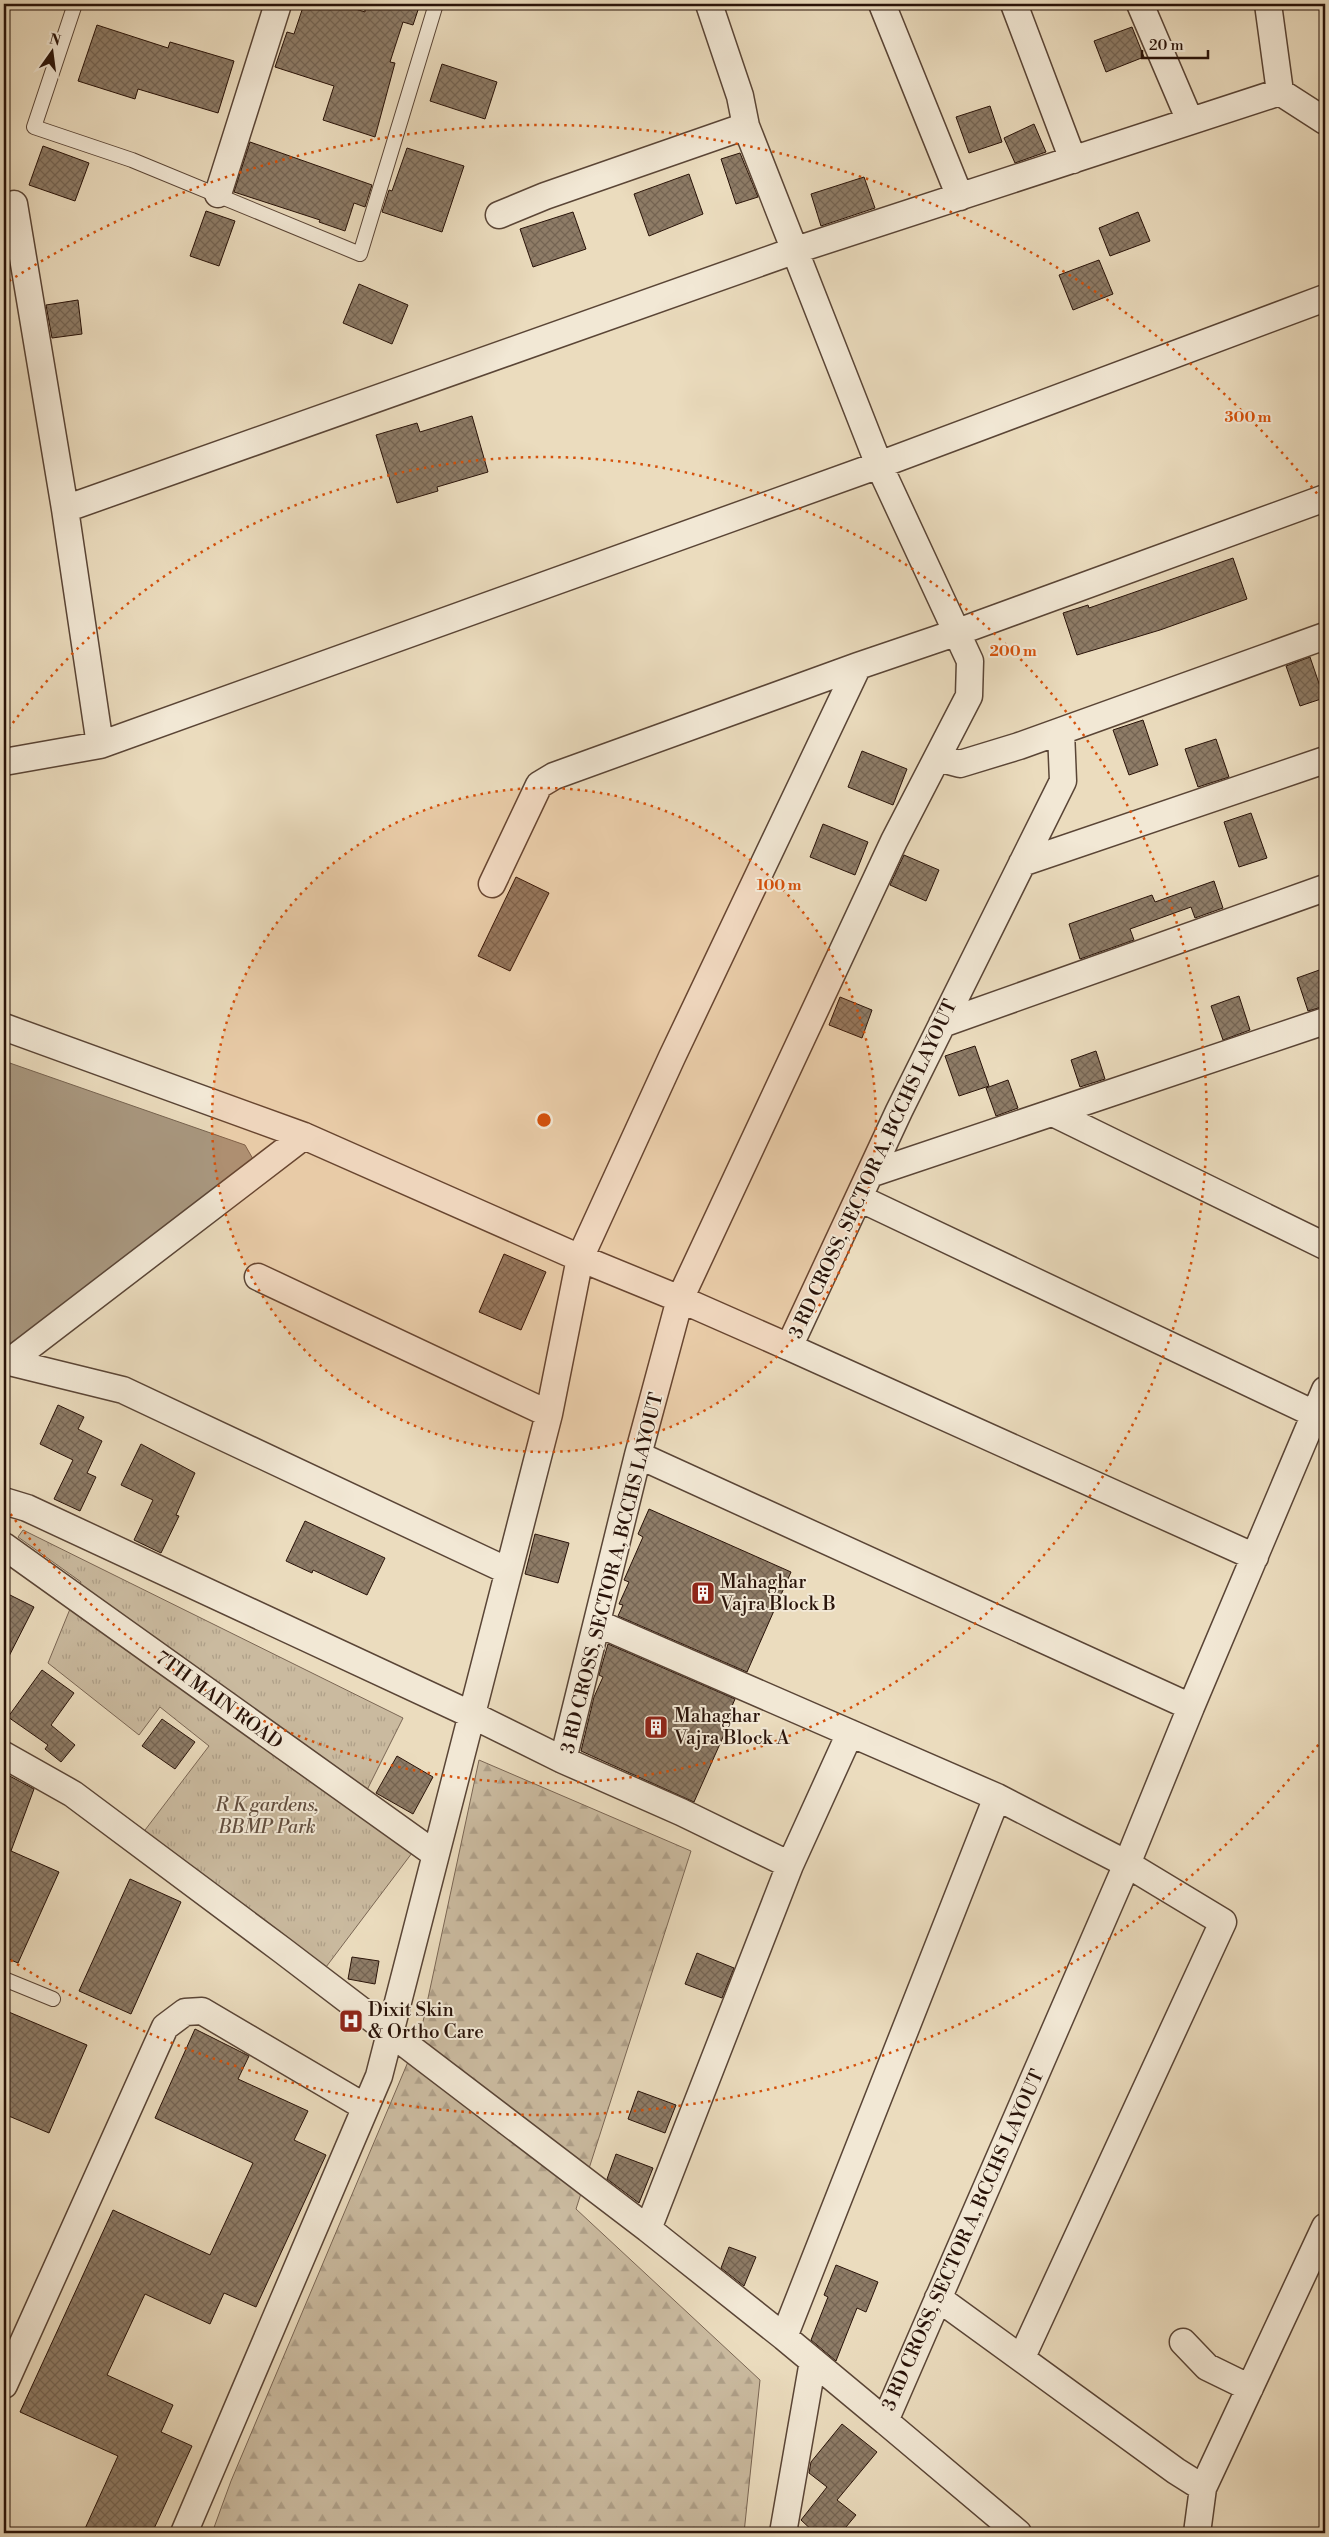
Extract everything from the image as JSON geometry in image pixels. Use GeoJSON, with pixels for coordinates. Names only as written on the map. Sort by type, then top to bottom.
{"type":"FeatureCollection","features":[{"type":"Feature","properties":{"kind":"street"},"geometry":{"type":"LineString","coordinates":[[218,194],[278,4]]}},
{"type":"Feature","properties":{"kind":"street"},"geometry":{"type":"LineString","coordinates":[[4,1027],[304,1136],[580,1258],[680,1299],[894,841],[968,696],[970,661],[955,633],[879,465],[746,126],[740,96],[709,4]]}},
{"type":"Feature","properties":{"kind":"street"},"geometry":{"type":"LineString","coordinates":[[882,4],[960,197]]}},
{"type":"Feature","properties":{"kind":"street"},"geometry":{"type":"LineString","coordinates":[[1014,4],[1073,160]]}},
{"type":"Feature","properties":{"kind":"street"},"geometry":{"type":"LineString","coordinates":[[1140,4],[1190,121]]}},
{"type":"Feature","properties":{"kind":"street"},"geometry":{"type":"LineString","coordinates":[[1268,4],[1280,92],[1325,121]]}},
{"type":"Feature","properties":{"kind":"street"},"geometry":{"type":"LineString","coordinates":[[65,509],[796,250],[1280,92]]}},
{"type":"Feature","properties":{"kind":"street"},"geometry":{"type":"LineString","coordinates":[[499,215],[545,196],[746,126]]}},
{"type":"Feature","properties":{"kind":"street"},"geometry":{"type":"LineString","coordinates":[[14,204],[65,509],[100,745]]}},
{"type":"Feature","properties":{"kind":"street"},"geometry":{"type":"LineString","coordinates":[[4,762],[100,745],[879,465],[1325,298]]}},
{"type":"Feature","properties":{"kind":"street"},"geometry":{"type":"LineString","coordinates":[[492,884],[539,785],[554,776],[1325,498]]}},
{"type":"Feature","properties":{"kind":"street"},"geometry":{"type":"LineString","coordinates":[[937,758],[960,764],[1061,731],[1325,636]]}},
{"type":"Feature","properties":{"kind":"street"},"geometry":{"type":"LineString","coordinates":[[184,2533],[379,2076],[470,1714],[549,1414],[580,1258],[672,1057],[858,666]]}},
{"type":"Feature","properties":{"kind":"street","name":"3 RD CROSS, SECTOR A, BCCHS LAYOUT"},"geometry":{"type":"LineString","coordinates":[[790,1865],[681,1812],[563,1760],[638,1455],[680,1299],[789,1347],[942,1024],[1063,781],[1061,731]]}},
{"type":"Feature","properties":{"kind":"street"},"geometry":{"type":"LineString","coordinates":[[1022,863],[1325,760]]}},
{"type":"Feature","properties":{"kind":"street"},"geometry":{"type":"LineString","coordinates":[[942,1024],[1325,888]]}},
{"type":"Feature","properties":{"kind":"street"},"geometry":{"type":"LineString","coordinates":[[870,1174],[1325,1021]]}},
{"type":"Feature","properties":{"kind":"street"},"geometry":{"type":"LineString","coordinates":[[1053,1113],[1325,1246]]}},
{"type":"Feature","properties":{"kind":"street"},"geometry":{"type":"LineString","coordinates":[[304,1136],[9,1362],[123,1390],[508,1571]]}},
{"type":"Feature","properties":{"kind":"street"},"geometry":{"type":"LineString","coordinates":[[860,1198],[1322,1407]]}},
{"type":"Feature","properties":{"kind":"street"},"geometry":{"type":"LineString","coordinates":[[258,1277],[549,1414]]}},
{"type":"Feature","properties":{"kind":"street"},"geometry":{"type":"LineString","coordinates":[[789,1347],[1255,1557]]}},
{"type":"Feature","properties":{"kind":"street","name":"3 RD CROSS, SECTOR A, BCCHS LAYOUT"},"geometry":{"type":"LineString","coordinates":[[4,1755],[73,1794],[390,2032],[648,2229],[784,2337],[885,2421],[1127,1864],[1255,1557],[1322,1407]]}},
{"type":"Feature","properties":{"kind":"street"},"geometry":{"type":"LineString","coordinates":[[638,1455],[1191,1707]]}},
{"type":"Feature","properties":{"kind":"street"},"geometry":{"type":"LineString","coordinates":[[4,1501],[27,1508],[470,1714],[563,1760]]}},
{"type":"Feature","properties":{"kind":"street","name":"7TH MAIN ROAD"},"geometry":{"type":"LineString","coordinates":[[4,1546],[435,1854]]}},
{"type":"Feature","properties":{"kind":"street"},"geometry":{"type":"LineString","coordinates":[[597,1623],[997,1797],[1127,1864],[1223,1922],[1022,2357]]}},
{"type":"Feature","properties":{"kind":"street"},"geometry":{"type":"LineString","coordinates":[[648,2229],[790,1865],[850,1733]]}},
{"type":"Feature","properties":{"kind":"street"},"geometry":{"type":"LineString","coordinates":[[784,2337],[997,1797]]}},
{"type":"Feature","properties":{"kind":"street"},"geometry":{"type":"LineString","coordinates":[[4,2385],[165,2027],[185,2012],[202,2012],[365,2107]]}},
{"type":"Feature","properties":{"kind":"street"},"geometry":{"type":"LineString","coordinates":[[1197,2533],[1203,2488],[1325,2227]]}},
{"type":"Feature","properties":{"kind":"street"},"geometry":{"type":"LineString","coordinates":[[938,2298],[1022,2357],[1176,2471],[1203,2488]]}},
{"type":"Feature","properties":{"kind":"street"},"geometry":{"type":"LineString","coordinates":[[1183,2342],[1206,2367],[1250,2388]]}},
{"type":"Feature","properties":{"kind":"street"},"geometry":{"type":"LineString","coordinates":[[792,2528],[813,2361]]}},
{"type":"Feature","properties":{"kind":"street"},"geometry":{"type":"LineString","coordinates":[[885,2421],[1018,2533]]}},
{"type":"Feature","properties":{"kind":"lane"},"geometry":{"type":"LineString","coordinates":[[75,4],[34,127],[132,160],[360,254],[436,4]]}},
{"type":"Feature","properties":{"kind":"lane"},"geometry":{"type":"LineString","coordinates":[[4,1979],[53,1999]]}},
{"type":"Feature","properties":{"kind":"green space","name":"R K gardens, BBMP Park"},"geometry":{"type":"Polygon","coordinates":[[[23,1530],[403,1718],[356,1812],[412,1853],[323,1971],[142,1834],[209,1746],[160,1707],[139,1735],[48,1663],[81,1582],[18,1537],[23,1530]]]}},
{"type":"Feature","properties":{"kind":"green space"},"geometry":{"type":"Polygon","coordinates":[[[479,1760],[691,1851],[576,2209],[760,2380],[744,2533],[212,2533],[231,2481],[421,2031],[479,1760]]]}},
{"type":"Feature","properties":{"kind":"shaded area"},"geometry":{"type":"Polygon","coordinates":[[[4,1061],[245,1145],[257,1166],[8,1351],[4,1347],[4,1061]]]}},
{"type":"Feature","properties":{"kind":"building"},"geometry":{"type":"Polygon","coordinates":[[[304,4],[340,4],[365,12],[365,10],[359,7],[359,4],[420,4],[413,25],[403,22],[390,62],[395,63],[375,137],[323,120],[334,86],[275,67],[287,32],[294,34],[304,4]]]}},
{"type":"Feature","properties":{"kind":"building"},"geometry":{"type":"Polygon","coordinates":[[[97,25],[168,48],[170,42],[234,61],[218,113],[138,89],[135,99],[78,81],[97,25]]]}},
{"type":"Feature","properties":{"kind":"building"},"geometry":{"type":"Polygon","coordinates":[[[1132,27],[1144,57],[1106,72],[1094,41],[1132,27]]]}},
{"type":"Feature","properties":{"kind":"building"},"geometry":{"type":"Polygon","coordinates":[[[442,64],[497,82],[485,119],[430,101],[442,64]]]}},
{"type":"Feature","properties":{"kind":"building"},"geometry":{"type":"Polygon","coordinates":[[[990,106],[1002,142],[969,153],[956,117],[990,106]]]}},
{"type":"Feature","properties":{"kind":"building"},"geometry":{"type":"Polygon","coordinates":[[[1034,124],[1046,152],[1015,163],[1004,138],[1034,124]]]}},
{"type":"Feature","properties":{"kind":"building"},"geometry":{"type":"Polygon","coordinates":[[[250,142],[372,185],[365,207],[354,203],[345,231],[319,222],[320,220],[234,192],[250,142]]]}},
{"type":"Feature","properties":{"kind":"building"},"geometry":{"type":"Polygon","coordinates":[[[43,146],[89,163],[75,201],[29,185],[43,146]]]}},
{"type":"Feature","properties":{"kind":"building"},"geometry":{"type":"Polygon","coordinates":[[[407,148],[464,166],[442,232],[382,212],[389,190],[392,191],[407,148]]]}},
{"type":"Feature","properties":{"kind":"building"},"geometry":{"type":"Polygon","coordinates":[[[740,153],[758,197],[736,204],[721,159],[740,153]]]}},
{"type":"Feature","properties":{"kind":"building"},"geometry":{"type":"Polygon","coordinates":[[[689,174],[703,214],[649,236],[634,194],[689,174]]]}},
{"type":"Feature","properties":{"kind":"building"},"geometry":{"type":"Polygon","coordinates":[[[864,177],[875,208],[821,226],[811,194],[864,177]]]}},
{"type":"Feature","properties":{"kind":"building"},"geometry":{"type":"Polygon","coordinates":[[[206,211],[235,221],[219,266],[190,256],[206,211]]]}},
{"type":"Feature","properties":{"kind":"building"},"geometry":{"type":"Polygon","coordinates":[[[573,212],[586,249],[533,267],[520,229],[573,212]]]}},
{"type":"Feature","properties":{"kind":"building"},"geometry":{"type":"Polygon","coordinates":[[[1138,212],[1150,241],[1110,256],[1099,228],[1138,212]]]}},
{"type":"Feature","properties":{"kind":"building"},"geometry":{"type":"Polygon","coordinates":[[[1099,260],[1113,294],[1073,310],[1059,275],[1099,260]]]}},
{"type":"Feature","properties":{"kind":"building"},"geometry":{"type":"Polygon","coordinates":[[[359,284],[408,305],[392,344],[343,323],[359,284]]]}},
{"type":"Feature","properties":{"kind":"building"},"geometry":{"type":"Polygon","coordinates":[[[78,300],[82,334],[52,338],[46,305],[78,300]]]}},
{"type":"Feature","properties":{"kind":"building"},"geometry":{"type":"Polygon","coordinates":[[[472,416],[488,472],[437,487],[438,491],[397,503],[376,435],[417,423],[420,432],[472,416]]]}},
{"type":"Feature","properties":{"kind":"building"},"geometry":{"type":"Polygon","coordinates":[[[1233,558],[1247,599],[1160,630],[1077,655],[1063,613],[1088,605],[1089,608],[1233,558]]]}},
{"type":"Feature","properties":{"kind":"building"},"geometry":{"type":"Polygon","coordinates":[[[1310,657],[1324,698],[1300,706],[1286,666],[1310,657]]]}},
{"type":"Feature","properties":{"kind":"building"},"geometry":{"type":"Polygon","coordinates":[[[1143,720],[1158,765],[1129,775],[1113,730],[1143,720]]]}},
{"type":"Feature","properties":{"kind":"building"},"geometry":{"type":"Polygon","coordinates":[[[1216,739],[1229,777],[1198,787],[1185,749],[1216,739]]]}},
{"type":"Feature","properties":{"kind":"building"},"geometry":{"type":"Polygon","coordinates":[[[862,751],[907,769],[893,805],[848,787],[862,751]]]}},
{"type":"Feature","properties":{"kind":"building"},"geometry":{"type":"Polygon","coordinates":[[[1251,813],[1267,858],[1239,867],[1224,822],[1251,813]]]}},
{"type":"Feature","properties":{"kind":"building"},"geometry":{"type":"Polygon","coordinates":[[[823,824],[868,842],[855,875],[810,857],[823,824]]]}},
{"type":"Feature","properties":{"kind":"building"},"geometry":{"type":"Polygon","coordinates":[[[904,855],[939,870],[926,901],[890,885],[904,855]]]}},
{"type":"Feature","properties":{"kind":"building"},"geometry":{"type":"Polygon","coordinates":[[[516,877],[549,893],[510,971],[478,956],[516,877]]]}},
{"type":"Feature","properties":{"kind":"building"},"geometry":{"type":"Polygon","coordinates":[[[1214,881],[1223,908],[1195,918],[1191,907],[1130,929],[1134,940],[1080,959],[1069,924],[1152,895],[1155,902],[1214,881]]]}},
{"type":"Feature","properties":{"kind":"building"},"geometry":{"type":"Polygon","coordinates":[[[1325,968],[1325,1006],[1308,1011],[1297,978],[1325,968]]]}},
{"type":"Feature","properties":{"kind":"building"},"geometry":{"type":"Polygon","coordinates":[[[1239,996],[1250,1030],[1223,1040],[1211,1006],[1239,996]]]}},
{"type":"Feature","properties":{"kind":"building"},"geometry":{"type":"Polygon","coordinates":[[[840,997],[872,1010],[862,1038],[829,1025],[840,997]]]}},
{"type":"Feature","properties":{"kind":"building"},"geometry":{"type":"Polygon","coordinates":[[[975,1046],[989,1086],[959,1096],[945,1056],[975,1046]]]}},
{"type":"Feature","properties":{"kind":"building"},"geometry":{"type":"Polygon","coordinates":[[[1096,1051],[1105,1079],[1080,1087],[1071,1060],[1096,1051]]]}},
{"type":"Feature","properties":{"kind":"building"},"geometry":{"type":"Polygon","coordinates":[[[1008,1080],[1018,1108],[996,1116],[986,1088],[1008,1080]]]}},
{"type":"Feature","properties":{"kind":"building"},"geometry":{"type":"Polygon","coordinates":[[[504,1254],[546,1272],[521,1330],[479,1312],[504,1254]]]}},
{"type":"Feature","properties":{"kind":"building"},"geometry":{"type":"Polygon","coordinates":[[[58,1405],[84,1417],[78,1429],[102,1441],[87,1473],[96,1477],[80,1511],[54,1499],[73,1460],[40,1444],[58,1405]]]}},
{"type":"Feature","properties":{"kind":"building"},"geometry":{"type":"Polygon","coordinates":[[[141,1444],[195,1473],[176,1515],[179,1516],[161,1553],[134,1540],[153,1500],[121,1485],[141,1444]]]}},
{"type":"Feature","properties":{"kind":"building","name":"Mahaghar Vajra Block B"},"geometry":{"type":"Polygon","coordinates":[[[649,1509],[791,1572],[747,1672],[618,1616],[623,1605],[619,1604],[629,1582],[624,1580],[643,1537],[638,1534],[649,1509]]]}},
{"type":"Feature","properties":{"kind":"building"},"geometry":{"type":"Polygon","coordinates":[[[305,1521],[385,1558],[367,1595],[313,1570],[312,1573],[286,1561],[305,1521]]]}},
{"type":"Feature","properties":{"kind":"building"},"geometry":{"type":"Polygon","coordinates":[[[535,1534],[569,1543],[558,1583],[525,1574],[535,1534]]]}},
{"type":"Feature","properties":{"kind":"building"},"geometry":{"type":"Polygon","coordinates":[[[4,1592],[34,1607],[4,1666],[4,1592]]]}},
{"type":"Feature","properties":{"kind":"building","name":"Mahaghar Vajra Block A"},"geometry":{"type":"Polygon","coordinates":[[[608,1644],[735,1699],[732,1706],[736,1708],[694,1802],[581,1751],[594,1697],[603,1677],[599,1675],[608,1644]]]}},
{"type":"Feature","properties":{"kind":"building"},"geometry":{"type":"Polygon","coordinates":[[[42,1670],[74,1693],[51,1725],[75,1745],[61,1762],[45,1749],[48,1745],[8,1717],[42,1670]]]}},
{"type":"Feature","properties":{"kind":"building"},"geometry":{"type":"Polygon","coordinates":[[[162,1719],[195,1742],[175,1769],[142,1746],[162,1719]]]}},
{"type":"Feature","properties":{"kind":"building"},"geometry":{"type":"Polygon","coordinates":[[[397,1756],[433,1777],[413,1814],[376,1793],[397,1756]]]}},
{"type":"Feature","properties":{"kind":"building"},"geometry":{"type":"Polygon","coordinates":[[[4,1773],[34,1789],[11,1851],[59,1872],[18,1963],[4,1957],[4,1773]]]}},
{"type":"Feature","properties":{"kind":"building"},"geometry":{"type":"Polygon","coordinates":[[[130,1879],[181,1902],[131,2014],[79,1991],[130,1879]]]}},
{"type":"Feature","properties":{"kind":"building"},"geometry":{"type":"Polygon","coordinates":[[[697,1953],[734,1968],[722,1998],[685,1984],[697,1953]]]}},
{"type":"Feature","properties":{"kind":"building"},"geometry":{"type":"Polygon","coordinates":[[[352,1957],[379,1961],[375,1984],[348,1979],[352,1957]]]}},
{"type":"Feature","properties":{"kind":"building"},"geometry":{"type":"Polygon","coordinates":[[[4,2010],[87,2045],[49,2133],[4,2114],[4,2010]]]}},
{"type":"Feature","properties":{"kind":"building"},"geometry":{"type":"Polygon","coordinates":[[[195,2029],[249,2056],[238,2079],[308,2111],[294,2140],[326,2155],[256,2307],[224,2293],[210,2324],[145,2294],[107,2375],[173,2405],[161,2432],[192,2446],[152,2533],[83,2533],[118,2456],[20,2412],[113,2210],[210,2255],[253,2163],[155,2118],[195,2029]]]}},
{"type":"Feature","properties":{"kind":"building"},"geometry":{"type":"Polygon","coordinates":[[[638,2091],[676,2105],[665,2133],[628,2119],[638,2091]]]}},
{"type":"Feature","properties":{"kind":"building"},"geometry":{"type":"Polygon","coordinates":[[[616,2154],[653,2168],[639,2203],[607,2179],[616,2154]]]}},
{"type":"Feature","properties":{"kind":"building"},"geometry":{"type":"Polygon","coordinates":[[[729,2247],[756,2257],[744,2286],[721,2268],[729,2247]]]}},
{"type":"Feature","properties":{"kind":"building"},"geometry":{"type":"Polygon","coordinates":[[[836,2265],[878,2282],[866,2312],[857,2308],[836,2361],[811,2340],[828,2297],[824,2295],[836,2265]]]}},
{"type":"Feature","properties":{"kind":"building"},"geometry":{"type":"Polygon","coordinates":[[[842,2424],[877,2452],[837,2500],[856,2515],[841,2533],[815,2533],[801,2520],[827,2487],[809,2473],[811,2462],[842,2424]]]}},
{"type":"Feature","properties":{"kind":"place","name":"Mahaghar Vajra Block B"},"geometry":{"type":"Point","coordinates":[703,1593]}},
{"type":"Feature","properties":{"kind":"place","name":"Mahaghar Vajra Block A"},"geometry":{"type":"Point","coordinates":[656,1727]}},
{"type":"Feature","properties":{"kind":"place","name":"Dixit Skin & Ortho Care"},"geometry":{"type":"Point","coordinates":[351,2021]}}]}
